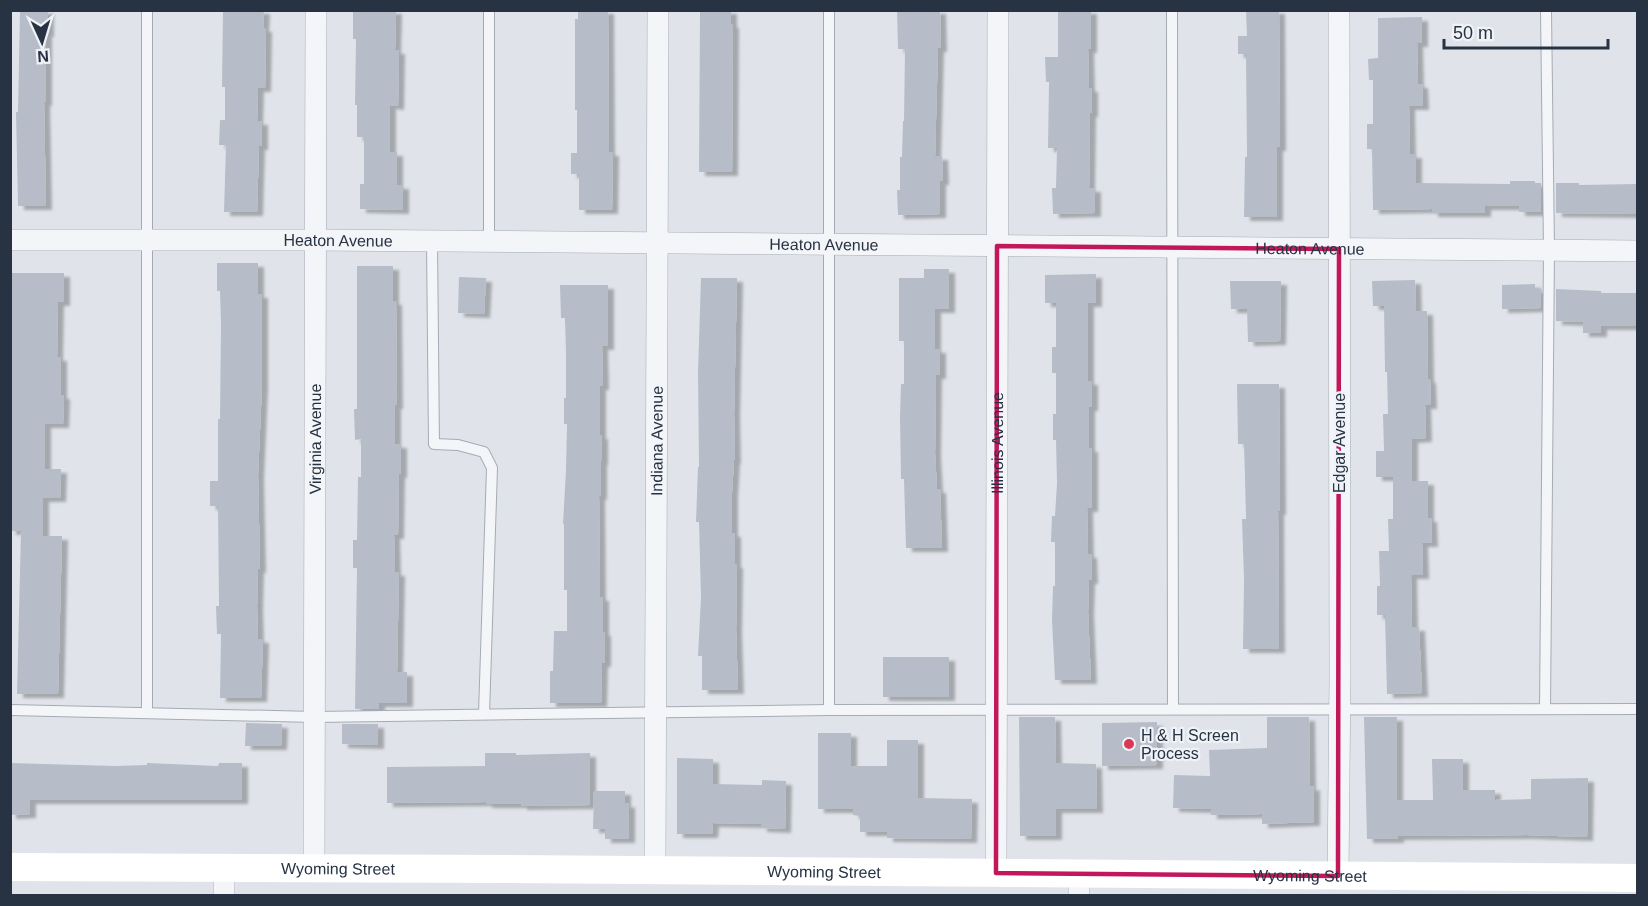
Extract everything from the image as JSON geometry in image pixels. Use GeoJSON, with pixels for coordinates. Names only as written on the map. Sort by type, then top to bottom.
{"type":"FeatureCollection","features":[{"type":"Feature","properties":{"kind":"street","name":"Virginia Avenue"},"geometry":{"type":"LineString","coordinates":[[314,868],[316,10]]}},
{"type":"Feature","properties":{"kind":"street","name":"Indiana Avenue"},"geometry":{"type":"LineString","coordinates":[[655,870],[658,10]]}},
{"type":"Feature","properties":{"kind":"street","name":"Illinois Avenue"},"geometry":{"type":"LineString","coordinates":[[996,873],[998,10]]}},
{"type":"Feature","properties":{"kind":"street","name":"Edgar Avenue"},"geometry":{"type":"LineString","coordinates":[[1338,876],[1339,10]]}},
{"type":"Feature","properties":{"kind":"street","name":"Heaton Avenue"},"geometry":{"type":"LineString","coordinates":[[10,240],[489,241],[1638,251]]}},
{"type":"Feature","properties":{"kind":"street","name":"Wyoming Street"},"geometry":{"type":"LineString","coordinates":[[10,867],[90,866],[224,882],[314,868],[996,873],[1079,884],[1338,876],[1638,878]]}},
{"type":"Feature","properties":{"kind":"lane"},"geometry":{"type":"LineString","coordinates":[[147,10],[147,713]]}},
{"type":"Feature","properties":{"kind":"lane"},"geometry":{"type":"LineString","coordinates":[[489,10],[489,241]]}},
{"type":"Feature","properties":{"kind":"lane"},"geometry":{"type":"LineString","coordinates":[[829,10],[829,710]]}},
{"type":"Feature","properties":{"kind":"lane"},"geometry":{"type":"LineString","coordinates":[[1172,10],[1173,709]]}},
{"type":"Feature","properties":{"kind":"lane"},"geometry":{"type":"LineString","coordinates":[[1545,709],[1549,250],[1546,10]]}},
{"type":"Feature","properties":{"kind":"lane"},"geometry":{"type":"LineString","coordinates":[[432,241],[434,444],[458,445],[484,452],[492,468],[484,714]]}},
{"type":"Feature","properties":{"kind":"lane"},"geometry":{"type":"LineString","coordinates":[[10,710],[315,717],[656,711],[1638,709]]}},
{"type":"Feature","properties":{"kind":"highlighted area"},"geometry":{"type":"Polygon","coordinates":[[[997,246],[1339,249],[1338,876],[996,873],[997,246]]]}},
{"type":"Feature","properties":{"kind":"building"},"geometry":{"type":"Polygon","coordinates":[[[20,10],[48,10],[46,102],[44,102],[46,206],[18,206],[16,112],[18,112],[20,10]]]}},
{"type":"Feature","properties":{"kind":"building"},"geometry":{"type":"Polygon","coordinates":[[[223,10],[264,10],[265,88],[258,88],[257,121],[262,121],[262,146],[259,146],[257,212],[224,212],[226,145],[219,145],[220,120],[225,120],[225,87],[222,87],[223,10]]]}},
{"type":"Feature","properties":{"kind":"building"},"geometry":{"type":"Polygon","coordinates":[[[353,10],[396,10],[395,50],[399,50],[398,106],[390,105],[390,152],[397,152],[397,185],[403,185],[403,210],[360,209],[360,184],[364,184],[364,137],[357,137],[356,39],[353,39],[353,10]]]}},
{"type":"Feature","properties":{"kind":"building"},"geometry":{"type":"Polygon","coordinates":[[[578,10],[608,10],[609,152],[613,152],[612,210],[579,210],[579,174],[571,174],[571,153],[577,153],[575,19],[578,19],[578,10]]]}},
{"type":"Feature","properties":{"kind":"building"},"geometry":{"type":"Polygon","coordinates":[[[700,10],[731,10],[731,24],[733,24],[732,172],[699,172],[700,10]]]}},
{"type":"Feature","properties":{"kind":"building"},"geometry":{"type":"Polygon","coordinates":[[[897,10],[940,10],[941,48],[938,48],[935,156],[942,156],[943,181],[940,181],[940,214],[898,215],[897,190],[900,190],[900,157],[902,157],[905,49],[898,49],[897,10]]]}},
{"type":"Feature","properties":{"kind":"building"},"geometry":{"type":"Polygon","coordinates":[[[1058,10],[1091,10],[1091,49],[1088,49],[1089,88],[1092,88],[1089,188],[1095,188],[1095,213],[1053,214],[1052,188],[1056,188],[1057,148],[1048,148],[1049,82],[1046,82],[1045,57],[1058,57],[1058,10]]]}},
{"type":"Feature","properties":{"kind":"building"},"geometry":{"type":"Polygon","coordinates":[[[1246,10],[1279,10],[1280,147],[1277,147],[1277,217],[1244,217],[1245,157],[1247,157],[1246,54],[1238,54],[1238,36],[1247,36],[1246,10]]]}},
{"type":"Feature","properties":{"kind":"building"},"geometry":{"type":"Polygon","coordinates":[[[1422,17],[1422,43],[1417,43],[1418,84],[1422,84],[1423,106],[1409,106],[1410,154],[1416,154],[1416,183],[1510,184],[1510,181],[1535,181],[1535,183],[1541,183],[1541,212],[1519,212],[1519,206],[1485,206],[1485,213],[1432,213],[1432,209],[1373,210],[1372,149],[1367,149],[1367,124],[1373,124],[1373,80],[1369,80],[1368,59],[1378,58],[1378,18],[1422,17]]]}},
{"type":"Feature","properties":{"kind":"building"},"geometry":{"type":"Polygon","coordinates":[[[1556,183],[1638,184],[1636,214],[1556,213],[1556,183]]]}},
{"type":"Feature","properties":{"kind":"building"},"geometry":{"type":"Polygon","coordinates":[[[217,263],[258,263],[258,294],[262,294],[262,385],[258,475],[260,569],[258,569],[257,606],[258,639],[263,639],[261,698],[220,698],[221,634],[217,634],[216,606],[219,606],[218,506],[210,506],[210,481],[218,481],[218,419],[220,419],[221,323],[220,291],[217,291],[217,263]]]}},
{"type":"Feature","properties":{"kind":"building"},"geometry":{"type":"Polygon","coordinates":[[[357,266],[393,266],[393,301],[396,301],[395,444],[401,444],[398,535],[394,535],[395,572],[399,572],[397,672],[407,672],[407,703],[379,703],[379,709],[355,709],[357,568],[353,568],[353,540],[357,540],[358,477],[361,477],[361,439],[355,440],[354,409],[357,409],[357,266]]]}},
{"type":"Feature","properties":{"kind":"building"},"geometry":{"type":"Polygon","coordinates":[[[924,269],[949,269],[949,309],[935,309],[935,349],[940,349],[940,375],[936,375],[935,453],[937,489],[940,489],[942,548],[906,548],[904,479],[901,479],[900,417],[901,384],[904,384],[904,341],[899,341],[899,278],[924,278],[924,269]]]}},
{"type":"Feature","properties":{"kind":"building"},"geometry":{"type":"Polygon","coordinates":[[[10,273],[64,273],[64,302],[58,302],[57,357],[61,357],[61,395],[64,395],[63,424],[45,424],[45,469],[61,469],[60,498],[43,498],[43,536],[62,536],[58,694],[17,694],[21,531],[10,531],[10,273]]]}},
{"type":"Feature","properties":{"kind":"building"},"geometry":{"type":"Polygon","coordinates":[[[1096,274],[1096,303],[1088,303],[1088,381],[1092,381],[1092,407],[1089,407],[1089,448],[1092,448],[1092,508],[1087,508],[1088,554],[1091,554],[1092,580],[1089,580],[1088,612],[1091,680],[1055,680],[1052,620],[1055,542],[1051,542],[1057,483],[1056,440],[1053,440],[1053,414],[1056,414],[1056,373],[1052,373],[1052,347],[1056,347],[1056,303],[1045,303],[1045,275],[1096,274]]]}},
{"type":"Feature","properties":{"kind":"building"},"geometry":{"type":"Polygon","coordinates":[[[459,277],[486,278],[484,314],[458,313],[459,277]]]}},
{"type":"Feature","properties":{"kind":"building"},"geometry":{"type":"Polygon","coordinates":[[[701,278],[737,278],[732,533],[735,533],[735,564],[737,564],[738,690],[702,690],[702,656],[698,656],[701,598],[699,522],[696,522],[699,467],[698,372],[701,278]]]}},
{"type":"Feature","properties":{"kind":"building"},"geometry":{"type":"Polygon","coordinates":[[[1415,280],[1416,311],[1427,311],[1428,379],[1430,379],[1431,405],[1425,405],[1426,438],[1412,439],[1412,481],[1428,481],[1428,518],[1431,518],[1432,543],[1422,543],[1423,575],[1411,575],[1412,627],[1419,627],[1422,693],[1387,694],[1385,615],[1377,615],[1377,586],[1380,586],[1379,551],[1389,551],[1388,519],[1393,519],[1393,477],[1376,477],[1376,451],[1384,451],[1383,414],[1388,414],[1384,306],[1373,306],[1372,281],[1415,280]]]}},
{"type":"Feature","properties":{"kind":"building"},"geometry":{"type":"Polygon","coordinates":[[[1230,281],[1281,281],[1280,341],[1248,342],[1247,309],[1231,309],[1230,281]]]}},
{"type":"Feature","properties":{"kind":"building"},"geometry":{"type":"Polygon","coordinates":[[[1535,284],[1535,289],[1541,289],[1541,308],[1502,309],[1502,285],[1535,284]]]}},
{"type":"Feature","properties":{"kind":"building"},"geometry":{"type":"Polygon","coordinates":[[[560,285],[608,285],[608,346],[602,346],[603,386],[600,386],[602,461],[601,496],[599,496],[600,597],[603,597],[603,632],[605,632],[601,703],[550,703],[554,631],[567,631],[563,524],[567,424],[564,424],[566,353],[565,318],[561,318],[560,285]]]}},
{"type":"Feature","properties":{"kind":"building"},"geometry":{"type":"Polygon","coordinates":[[[1556,289],[1636,293],[1636,326],[1601,326],[1601,333],[1583,333],[1583,322],[1556,321],[1556,289]]]}},
{"type":"Feature","properties":{"kind":"building"},"geometry":{"type":"Polygon","coordinates":[[[1237,384],[1279,384],[1279,649],[1243,649],[1242,519],[1246,519],[1244,444],[1238,444],[1237,384]]]}},
{"type":"Feature","properties":{"kind":"building"},"geometry":{"type":"Polygon","coordinates":[[[883,657],[949,657],[949,697],[883,697],[883,657]]]}},
{"type":"Feature","properties":{"kind":"building"},"geometry":{"type":"Polygon","coordinates":[[[1019,717],[1055,717],[1056,763],[1096,764],[1097,809],[1056,809],[1056,836],[1020,836],[1019,717]]]}},
{"type":"Feature","properties":{"kind":"building"},"geometry":{"type":"Polygon","coordinates":[[[1267,717],[1309,717],[1310,787],[1314,786],[1314,822],[1262,824],[1262,814],[1211,815],[1211,809],[1173,808],[1174,775],[1210,776],[1209,750],[1267,748],[1267,717]]]}},
{"type":"Feature","properties":{"kind":"building"},"geometry":{"type":"Polygon","coordinates":[[[1364,717],[1397,717],[1397,800],[1433,800],[1432,759],[1463,759],[1463,790],[1495,790],[1495,800],[1531,799],[1531,779],[1588,778],[1587,837],[1398,836],[1398,839],[1367,839],[1364,717]]]}},
{"type":"Feature","properties":{"kind":"building","name":"H & H Screen Process"},"geometry":{"type":"Polygon","coordinates":[[[1157,722],[1157,765],[1102,766],[1102,723],[1157,722]]]}},
{"type":"Feature","properties":{"kind":"building"},"geometry":{"type":"Polygon","coordinates":[[[246,723],[282,724],[281,746],[245,746],[246,723]]]}},
{"type":"Feature","properties":{"kind":"building"},"geometry":{"type":"Polygon","coordinates":[[[342,724],[378,724],[378,745],[342,744],[342,724]]]}},
{"type":"Feature","properties":{"kind":"building"},"geometry":{"type":"Polygon","coordinates":[[[818,733],[851,733],[851,766],[887,766],[887,740],[918,740],[918,798],[972,799],[971,839],[887,838],[887,832],[860,832],[860,816],[853,815],[853,809],[818,809],[818,733]]]}},
{"type":"Feature","properties":{"kind":"building"},"geometry":{"type":"Polygon","coordinates":[[[485,753],[516,753],[516,755],[590,753],[590,805],[521,806],[521,804],[486,804],[486,802],[387,803],[387,767],[485,766],[485,753]]]}},
{"type":"Feature","properties":{"kind":"building"},"geometry":{"type":"Polygon","coordinates":[[[677,758],[713,759],[713,784],[762,785],[762,780],[786,781],[785,829],[761,828],[761,824],[713,823],[712,834],[677,834],[677,758]]]}},
{"type":"Feature","properties":{"kind":"building"},"geometry":{"type":"Polygon","coordinates":[[[10,763],[115,766],[147,765],[147,763],[218,766],[219,763],[242,763],[242,800],[30,800],[30,814],[10,815],[10,763]]]}},
{"type":"Feature","properties":{"kind":"building"},"geometry":{"type":"Polygon","coordinates":[[[594,791],[625,791],[625,804],[629,803],[629,839],[605,839],[605,829],[593,829],[594,791]]]}},
{"type":"Feature","properties":{"kind":"place","name":"H & H Screen Process"},"geometry":{"type":"Point","coordinates":[1129,744]}}]}
